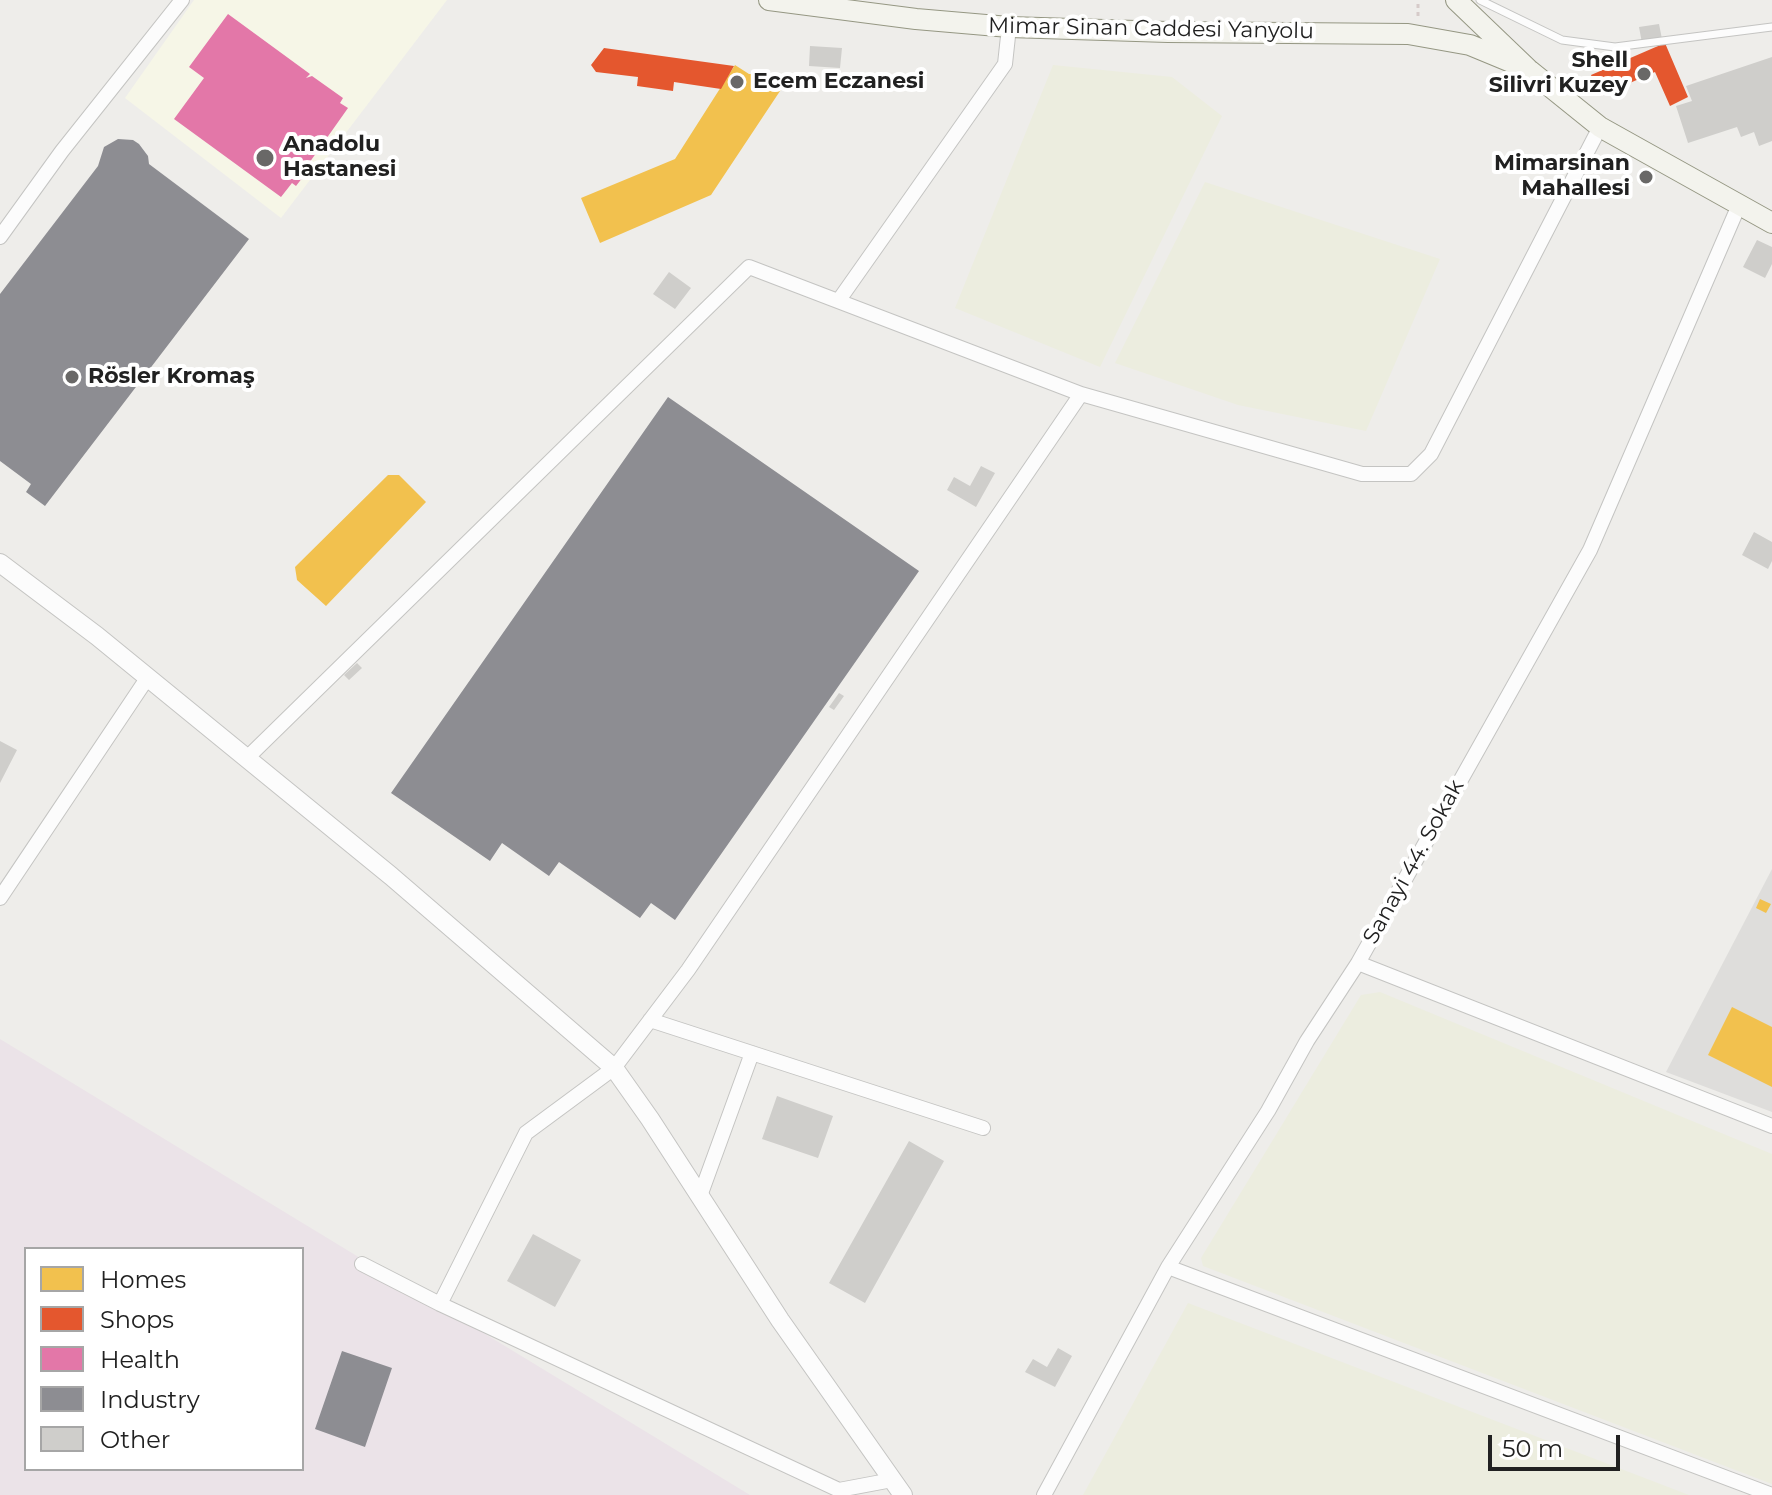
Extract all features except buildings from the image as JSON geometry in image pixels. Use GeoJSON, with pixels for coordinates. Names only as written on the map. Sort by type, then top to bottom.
{"type":"FeatureCollection","features":[{"type":"Feature","properties":{"kind":"main road","name":"Mimar Sinan Caddesi Yanyolu"},"geometry":{"type":"LineString","coordinates":[[769,0],[916,19],[1009,27],[1408,34],[1470,45],[1528,69]]}},
{"type":"Feature","properties":{"kind":"main road"},"geometry":{"type":"LineString","coordinates":[[1456,0],[1528,69],[1600,127],[1772,223]]}},
{"type":"Feature","properties":{"kind":"street"},"geometry":{"type":"LineString","coordinates":[[0,237],[62,151],[182,0]]}},
{"type":"Feature","properties":{"kind":"street"},"geometry":{"type":"LineString","coordinates":[[839,300],[1005,64],[1009,27]]}},
{"type":"Feature","properties":{"kind":"street"},"geometry":{"type":"LineString","coordinates":[[247,758],[749,267],[1081,394],[1362,474],[1411,474],[1431,454],[1600,127]]}},
{"type":"Feature","properties":{"kind":"street","name":"Sanayi 44. Sokak"},"geometry":{"type":"LineString","coordinates":[[1044,1495],[1168,1267],[1358,963],[1590,550],[1739,205]]}},
{"type":"Feature","properties":{"kind":"street"},"geometry":{"type":"LineString","coordinates":[[440,1304],[526,1133],[614,1068],[697,957],[1081,394]]}},
{"type":"Feature","properties":{"kind":"street"},"geometry":{"type":"LineString","coordinates":[[0,563],[148,677],[391,876],[614,1068],[780,1320],[898,1488]]}},
{"type":"Feature","properties":{"kind":"street"},"geometry":{"type":"LineString","coordinates":[[0,898],[148,677]]}},
{"type":"Feature","properties":{"kind":"street"},"geometry":{"type":"LineString","coordinates":[[1358,963],[1772,1126]]}},
{"type":"Feature","properties":{"kind":"street"},"geometry":{"type":"LineString","coordinates":[[650,1020],[983,1128]]}},
{"type":"Feature","properties":{"kind":"street"},"geometry":{"type":"LineString","coordinates":[[700,1196],[752,1053]]}},
{"type":"Feature","properties":{"kind":"street"},"geometry":{"type":"LineString","coordinates":[[362,1264],[838,1492],[898,1488]]}},
{"type":"Feature","properties":{"kind":"street"},"geometry":{"type":"LineString","coordinates":[[1168,1267],[1772,1495]]}},
{"type":"Feature","properties":{"kind":"lane"},"geometry":{"type":"LineString","coordinates":[[1480,0],[1562,40],[1615,47],[1772,27]]}},
{"type":"Feature","properties":{"kind":"path"},"geometry":{"type":"LineString","coordinates":[[1418,0],[1418,26]]}},
{"type":"Feature","properties":{"kind":"shaded area","name":"Anadolu Hastanesi"},"geometry":{"type":"Polygon","coordinates":[[[194,0],[447,0],[281,218],[125,98],[194,0]]]}},
{"type":"Feature","properties":{"kind":"shaded area"},"geometry":{"type":"Polygon","coordinates":[[[1053,65],[1172,77],[1222,116],[1100,367],[955,308],[1053,65]]]}},
{"type":"Feature","properties":{"kind":"shaded area"},"geometry":{"type":"Polygon","coordinates":[[[1205,182],[1440,259],[1366,431],[1238,405],[1115,363],[1205,182]]]}},
{"type":"Feature","properties":{"kind":"shaded area"},"geometry":{"type":"Polygon","coordinates":[[[1772,869],[1772,1112],[1666,1072],[1772,869]]]}},
{"type":"Feature","properties":{"kind":"shaded area"},"geometry":{"type":"Polygon","coordinates":[[[1380,992],[1772,1154],[1772,1484],[1203,1266],[1201,1258],[1361,995],[1380,992]]]}},
{"type":"Feature","properties":{"kind":"shaded area"},"geometry":{"type":"Polygon","coordinates":[[[0,1039],[750,1495],[0,1495],[0,1039]]]}},
{"type":"Feature","properties":{"kind":"shaded area"},"geometry":{"type":"Polygon","coordinates":[[[1188,1303],[1689,1495],[1083,1495],[1188,1303]]]}},
{"type":"Feature","properties":{"kind":"place","name":"Shell Silivri Kuzey"},"geometry":{"type":"Point","coordinates":[1644,74]}},
{"type":"Feature","properties":{"kind":"place","name":"Ecem Eczanesi"},"geometry":{"type":"Point","coordinates":[737,82]}},
{"type":"Feature","properties":{"kind":"place","name":"Anadolu Hastanesi"},"geometry":{"type":"Point","coordinates":[265,158]}},
{"type":"Feature","properties":{"kind":"place","name":"Mimarsinan Mahallesi"},"geometry":{"type":"Point","coordinates":[1646,177]}},
{"type":"Feature","properties":{"kind":"place","name":"Rösler Kromaş"},"geometry":{"type":"Point","coordinates":[72,377]}}]}
